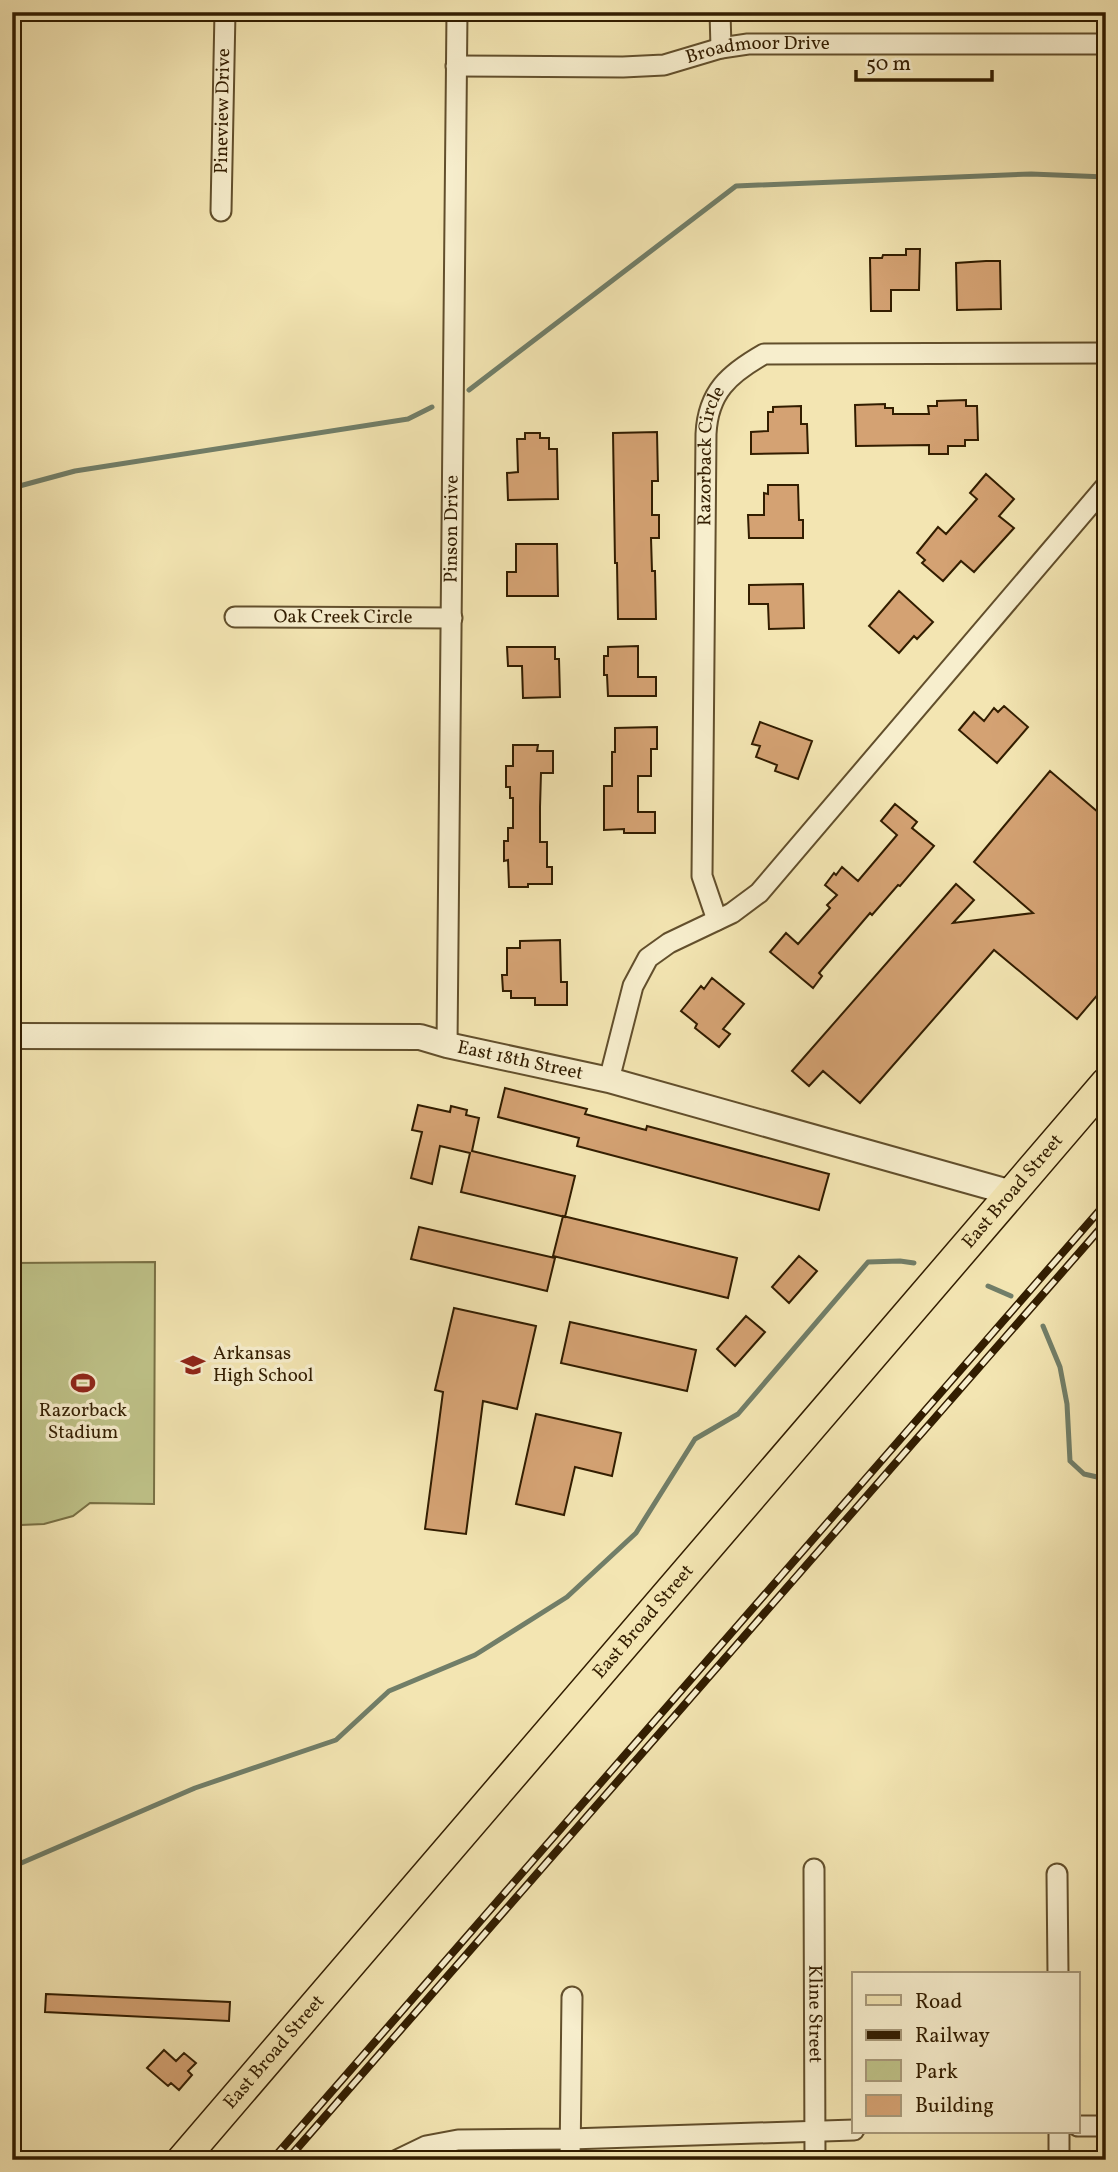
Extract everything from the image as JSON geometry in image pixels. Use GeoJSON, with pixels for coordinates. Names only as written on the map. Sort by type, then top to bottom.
{"type":"FeatureCollection","features":[{"type":"Feature","properties":{"kind":"main road","name":"East Broad Street"},"geometry":{"type":"LineString","coordinates":[[182,2160],[1106,1083]]}},
{"type":"Feature","properties":{"kind":"street","name":"Pineview Drive"},"geometry":{"type":"LineString","coordinates":[[221,211],[225,12]]}},
{"type":"Feature","properties":{"kind":"street","name":"Pinson Drive"},"geometry":{"type":"LineString","coordinates":[[447,1045],[457,12]]}},
{"type":"Feature","properties":{"kind":"street"},"geometry":{"type":"LineString","coordinates":[[720,12],[722,48]]}},
{"type":"Feature","properties":{"kind":"street","name":"Broadmoor Drive"},"geometry":{"type":"LineString","coordinates":[[456,66],[664,65],[722,48],[761,44],[1106,44]]}},
{"type":"Feature","properties":{"kind":"street","name":"Razorback Circle"},"geometry":{"type":"LineString","coordinates":[[717,920],[702,876],[706,434],[707,415],[716,393],[739,368],[764,354],[1106,353]]}},
{"type":"Feature","properties":{"kind":"street"},"geometry":{"type":"LineString","coordinates":[[609,1080],[634,986],[649,958],[669,943],[732,913],[759,893],[1106,486]]}},
{"type":"Feature","properties":{"kind":"street","name":"Oak Creek Circle"},"geometry":{"type":"LineString","coordinates":[[235,617],[452,618]]}},
{"type":"Feature","properties":{"kind":"street","name":"East 18th Street"},"geometry":{"type":"LineString","coordinates":[[12,1036],[420,1037],[609,1080],[1012,1193]]}},
{"type":"Feature","properties":{"kind":"street","name":"Kline Street"},"geometry":{"type":"LineString","coordinates":[[814,1869],[815,2160]]}},
{"type":"Feature","properties":{"kind":"street"},"geometry":{"type":"LineString","coordinates":[[1057,1874],[1058,1972]]}},
{"type":"Feature","properties":{"kind":"street"},"geometry":{"type":"LineString","coordinates":[[570,2160],[572,1997]]}},
{"type":"Feature","properties":{"kind":"street"},"geometry":{"type":"LineString","coordinates":[[1080,2126],[1106,2126]]}},
{"type":"Feature","properties":{"kind":"street"},"geometry":{"type":"LineString","coordinates":[[397,2160],[426,2146],[458,2140],[852,2130]]}},
{"type":"Feature","properties":{"kind":"street"},"geometry":{"type":"LineString","coordinates":[[1059,2134],[1059,2160]]}},
{"type":"Feature","properties":{"kind":"green space","name":"Razorback Stadium"},"geometry":{"type":"Polygon","coordinates":[[[155,1262],[154,1504],[90,1503],[73,1516],[44,1524],[21,1525],[21,1587],[12,1587],[12,1263],[155,1262]]]}},
{"type":"Feature","properties":{"kind":"green space"},"geometry":{"type":"Polygon","coordinates":[[[1099,1578],[1106,1578],[1106,1859],[1103,1859],[1099,1578]]]}},
{"type":"Feature","properties":{"kind":"building"},"geometry":{"type":"Polygon","coordinates":[[[906,249],[920,249],[919,290],[891,290],[891,311],[871,311],[870,258],[906,255],[906,249]]]}},
{"type":"Feature","properties":{"kind":"building"},"geometry":{"type":"Polygon","coordinates":[[[1000,261],[1001,309],[957,310],[956,263],[1000,261]]]}},
{"type":"Feature","properties":{"kind":"building"},"geometry":{"type":"Polygon","coordinates":[[[966,400],[966,406],[977,406],[978,440],[965,440],[965,446],[948,446],[948,454],[929,454],[929,445],[856,446],[855,405],[885,404],[885,408],[893,408],[893,414],[929,414],[928,406],[937,406],[937,401],[966,400]]]}},
{"type":"Feature","properties":{"kind":"building"},"geometry":{"type":"Polygon","coordinates":[[[801,406],[801,424],[807,424],[808,453],[751,454],[751,432],[768,431],[768,412],[773,412],[773,407],[801,406]]]}},
{"type":"Feature","properties":{"kind":"building"},"geometry":{"type":"Polygon","coordinates":[[[657,432],[658,481],[652,481],[652,515],[659,515],[659,538],[651,538],[656,619],[618,619],[613,433],[657,432]]]}},
{"type":"Feature","properties":{"kind":"building"},"geometry":{"type":"Polygon","coordinates":[[[525,433],[540,433],[540,438],[549,438],[549,449],[557,449],[558,499],[508,500],[507,473],[518,472],[517,439],[525,439],[525,433]]]}},
{"type":"Feature","properties":{"kind":"building"},"geometry":{"type":"Polygon","coordinates":[[[986,474],[1014,499],[999,516],[1014,528],[974,572],[961,561],[943,581],[922,563],[925,560],[917,553],[938,527],[946,534],[977,499],[970,493],[986,474]]]}},
{"type":"Feature","properties":{"kind":"building"},"geometry":{"type":"Polygon","coordinates":[[[768,485],[798,485],[799,520],[803,520],[803,538],[749,538],[748,515],[764,515],[764,493],[768,494],[768,485]]]}},
{"type":"Feature","properties":{"kind":"building"},"geometry":{"type":"Polygon","coordinates":[[[516,544],[557,544],[558,596],[507,596],[507,572],[516,572],[516,544]]]}},
{"type":"Feature","properties":{"kind":"building"},"geometry":{"type":"Polygon","coordinates":[[[803,584],[804,628],[769,629],[768,604],[749,604],[749,585],[803,584]]]}},
{"type":"Feature","properties":{"kind":"building"},"geometry":{"type":"Polygon","coordinates":[[[899,591],[933,622],[917,639],[914,636],[899,653],[869,626],[899,591]]]}},
{"type":"Feature","properties":{"kind":"building"},"geometry":{"type":"Polygon","coordinates":[[[638,646],[638,677],[656,677],[656,696],[608,696],[604,656],[608,656],[608,647],[638,646]]]}},
{"type":"Feature","properties":{"kind":"building"},"geometry":{"type":"Polygon","coordinates":[[[507,647],[555,647],[555,659],[559,659],[560,697],[523,698],[522,666],[508,666],[507,647]]]}},
{"type":"Feature","properties":{"kind":"building"},"geometry":{"type":"Polygon","coordinates":[[[1004,706],[1028,727],[997,763],[959,730],[974,712],[984,721],[994,708],[998,712],[1004,706]]]}},
{"type":"Feature","properties":{"kind":"building"},"geometry":{"type":"Polygon","coordinates":[[[760,722],[812,741],[798,779],[775,771],[777,765],[756,757],[760,746],[752,744],[760,722]]]}},
{"type":"Feature","properties":{"kind":"building"},"geometry":{"type":"Polygon","coordinates":[[[657,727],[657,749],[651,749],[651,776],[638,776],[638,812],[655,812],[655,833],[624,833],[624,829],[604,830],[604,786],[612,786],[615,728],[657,727]]]}},
{"type":"Feature","properties":{"kind":"building"},"geometry":{"type":"Polygon","coordinates":[[[513,745],[538,745],[537,751],[553,751],[553,773],[541,773],[540,807],[540,842],[547,842],[547,867],[552,867],[552,884],[509,887],[508,860],[504,861],[504,841],[508,841],[508,828],[513,828],[513,798],[510,798],[510,787],[506,787],[506,766],[513,766],[513,745]]]}},
{"type":"Feature","properties":{"kind":"building"},"geometry":{"type":"Polygon","coordinates":[[[1050,771],[1106,819],[1106,985],[1077,1019],[994,950],[860,1103],[823,1071],[809,1086],[792,1071],[956,884],[974,900],[953,923],[1033,913],[974,862],[1050,771]]]}},
{"type":"Feature","properties":{"kind":"building"},"geometry":{"type":"Polygon","coordinates":[[[895,804],[917,822],[912,828],[934,846],[841,947],[819,973],[822,976],[813,988],[770,952],[786,933],[798,944],[830,908],[827,905],[837,895],[825,885],[834,873],[836,875],[842,867],[858,881],[897,835],[881,821],[895,804]]]}},
{"type":"Feature","properties":{"kind":"building"},"geometry":{"type":"Polygon","coordinates":[[[560,940],[561,982],[567,982],[567,1005],[535,1005],[535,998],[511,998],[511,991],[503,991],[502,975],[507,975],[507,948],[520,948],[520,941],[560,940]]]}},
{"type":"Feature","properties":{"kind":"building"},"geometry":{"type":"Polygon","coordinates":[[[712,978],[744,1004],[723,1029],[730,1034],[719,1047],[695,1028],[697,1024],[681,1011],[701,986],[704,989],[712,978]]]}},
{"type":"Feature","properties":{"kind":"building"},"geometry":{"type":"Polygon","coordinates":[[[505,1088],[587,1109],[585,1114],[646,1130],[647,1126],[829,1174],[819,1210],[577,1146],[579,1138],[498,1117],[505,1088]]]}},
{"type":"Feature","properties":{"kind":"building"},"geometry":{"type":"Polygon","coordinates":[[[418,1105],[450,1112],[451,1106],[467,1110],[466,1115],[479,1118],[472,1151],[575,1176],[565,1217],[461,1192],[470,1153],[440,1146],[432,1184],[411,1178],[422,1132],[412,1130],[418,1105]]]}},
{"type":"Feature","properties":{"kind":"building"},"geometry":{"type":"Polygon","coordinates":[[[563,1216],[737,1258],[728,1298],[553,1256],[563,1216]]]}},
{"type":"Feature","properties":{"kind":"building"},"geometry":{"type":"Polygon","coordinates":[[[419,1227],[555,1258],[547,1291],[411,1259],[419,1227]]]}},
{"type":"Feature","properties":{"kind":"building"},"geometry":{"type":"Polygon","coordinates":[[[799,1256],[817,1271],[789,1303],[772,1287],[799,1256]]]}},
{"type":"Feature","properties":{"kind":"building"},"geometry":{"type":"Polygon","coordinates":[[[454,1308],[536,1326],[517,1409],[483,1401],[466,1534],[425,1529],[443,1392],[435,1390],[454,1308]]]}},
{"type":"Feature","properties":{"kind":"building"},"geometry":{"type":"Polygon","coordinates":[[[746,1316],[765,1332],[735,1366],[717,1349],[746,1316]]]}},
{"type":"Feature","properties":{"kind":"building"},"geometry":{"type":"Polygon","coordinates":[[[570,1322],[696,1350],[687,1391],[561,1363],[570,1322]]]}},
{"type":"Feature","properties":{"kind":"building"},"geometry":{"type":"Polygon","coordinates":[[[536,1414],[621,1433],[612,1476],[575,1467],[564,1515],[516,1504],[536,1414]]]}},
{"type":"Feature","properties":{"kind":"building"},"geometry":{"type":"Polygon","coordinates":[[[46,1994],[230,2002],[229,2021],[45,2012],[46,1994]]]}},
{"type":"Feature","properties":{"kind":"building"},"geometry":{"type":"Polygon","coordinates":[[[164,2050],[176,2061],[184,2053],[196,2063],[188,2071],[192,2075],[179,2090],[171,2083],[168,2086],[147,2068],[164,2050]]]}},
{"type":"Feature","properties":{"kind":"waterway"},"geometry":{"type":"LineString","coordinates":[[469,390],[736,186],[1031,174],[1106,177]]}},
{"type":"Feature","properties":{"kind":"waterway"},"geometry":{"type":"LineString","coordinates":[[12,488],[75,471],[408,419],[432,407]]}},
{"type":"Feature","properties":{"kind":"waterway"},"geometry":{"type":"LineString","coordinates":[[12,1867],[195,1788],[336,1740],[389,1691],[475,1655],[567,1597],[636,1533],[695,1439],[738,1414],[868,1262],[914,1263]]}},
{"type":"Feature","properties":{"kind":"waterway"},"geometry":{"type":"LineString","coordinates":[[988,1286],[1011,1296]]}},
{"type":"Feature","properties":{"kind":"waterway"},"geometry":{"type":"LineString","coordinates":[[1043,1326],[1060,1367],[1067,1404],[1070,1461],[1084,1474],[1106,1479]]}},
{"type":"Feature","properties":{"kind":"railway"},"geometry":{"type":"LineString","coordinates":[[272,2160],[1106,1203]]}},
{"type":"Feature","properties":{"kind":"railway"},"geometry":{"type":"LineString","coordinates":[[287,2160],[1106,1222]]}},
{"type":"Feature","properties":{"kind":"place","name":"Arkansas High School"},"geometry":{"type":"Point","coordinates":[193,1365]}},
{"type":"Feature","properties":{"kind":"place","name":"Razorback Stadium"},"geometry":{"type":"Point","coordinates":[83,1383]}}]}
